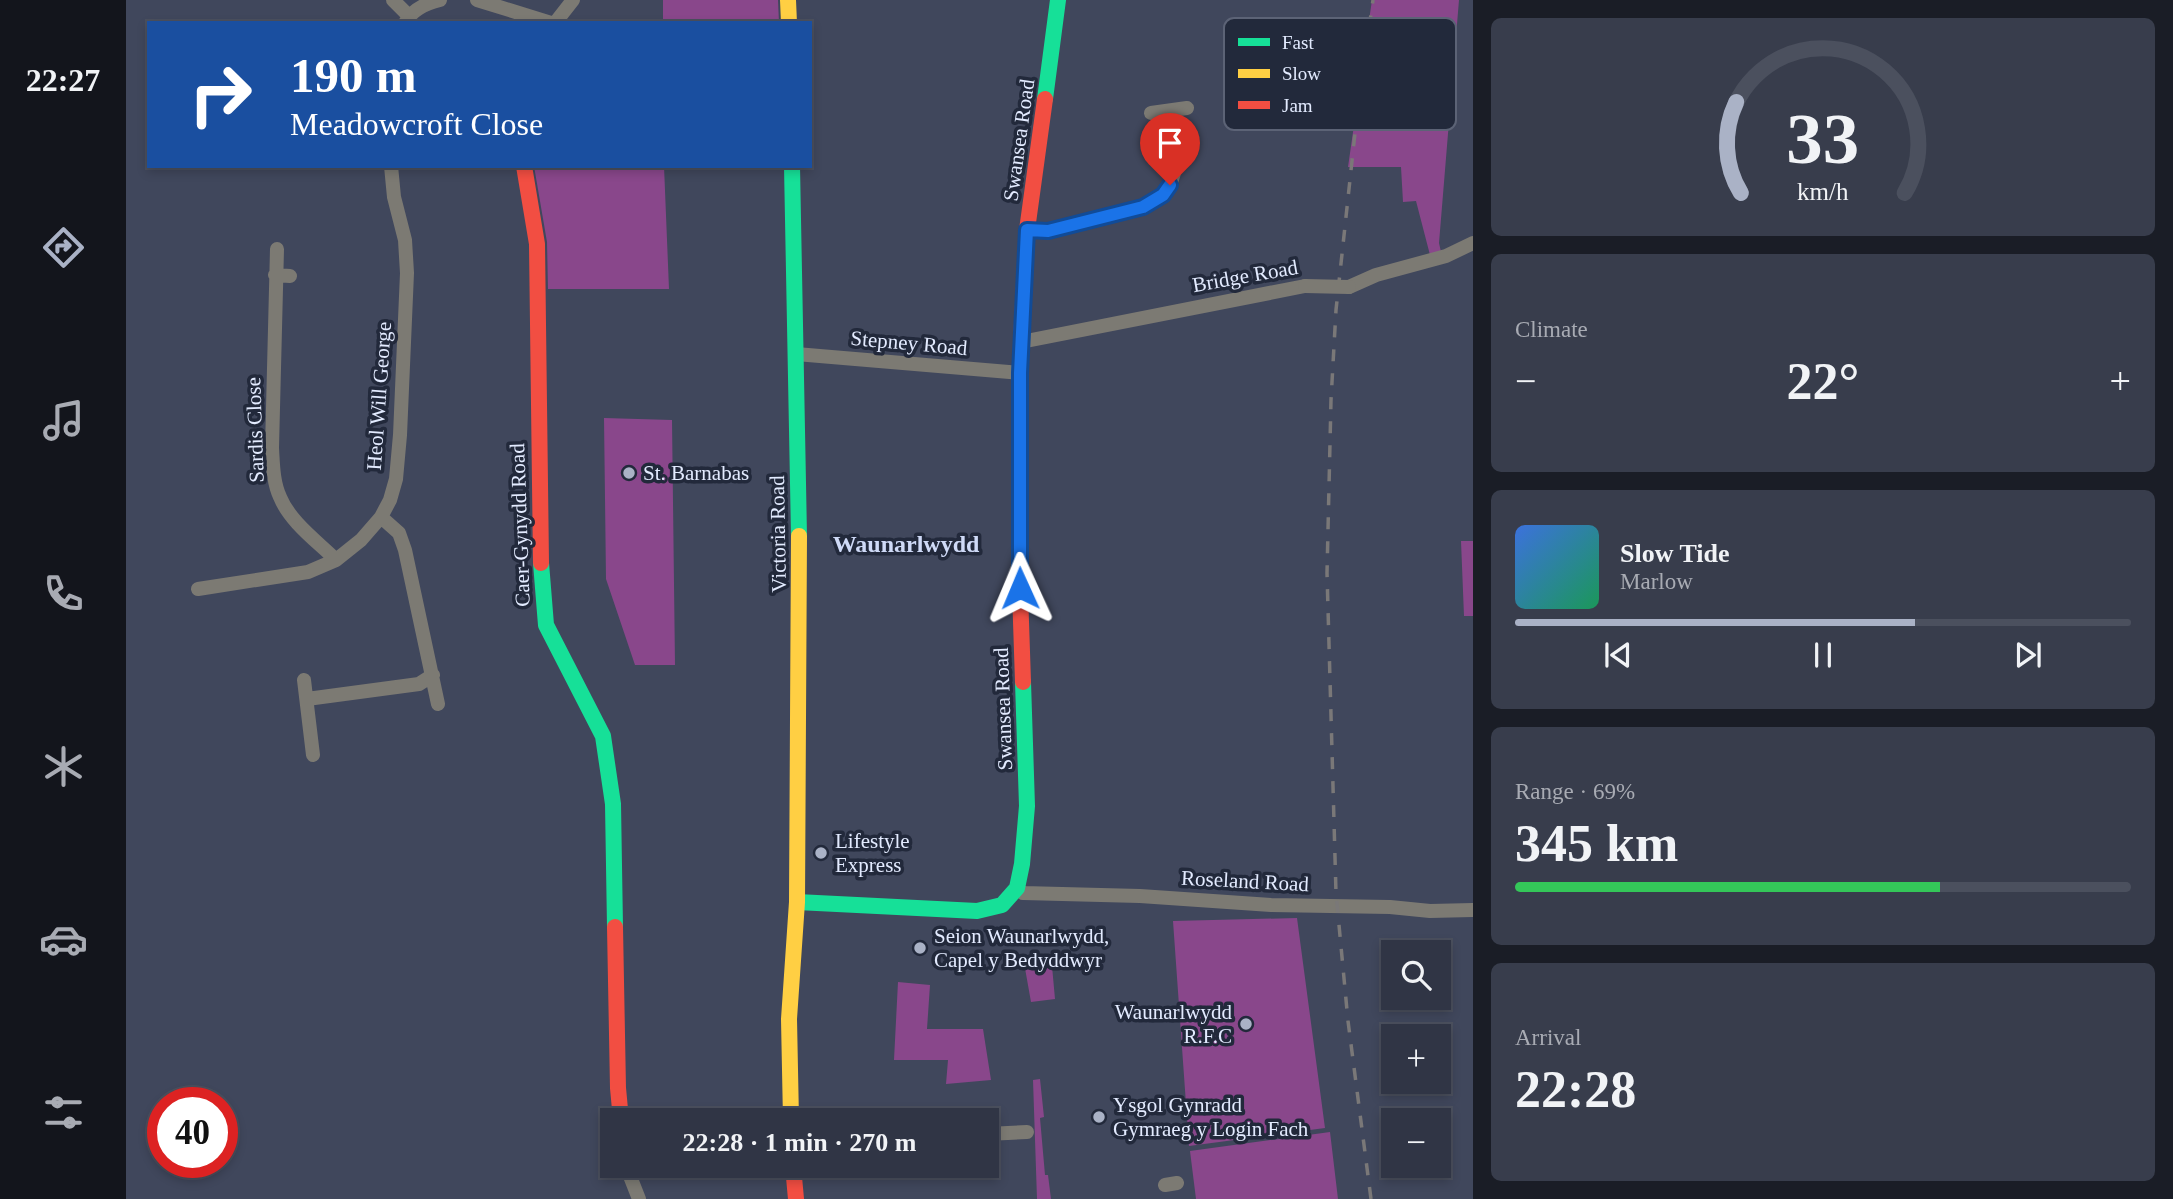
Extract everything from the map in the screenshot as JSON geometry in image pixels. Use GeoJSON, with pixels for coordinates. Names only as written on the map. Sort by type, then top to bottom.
{"type":"FeatureCollection","features":[{"type":"Feature","properties":{"kind":"street"},"geometry":{"type":"LineString","coordinates":[[393,0],[407,19],[430,2],[440,0]]}},
{"type":"Feature","properties":{"kind":"street"},"geometry":{"type":"LineString","coordinates":[[477,0],[546,21]]}},
{"type":"Feature","properties":{"kind":"street"},"geometry":{"type":"LineString","coordinates":[[555,21],[573,0]]}},
{"type":"Feature","properties":{"kind":"street"},"geometry":{"type":"LineString","coordinates":[[788,0],[789,21]]}},
{"type":"Feature","properties":{"kind":"street","name":"Swansea Road"},"geometry":{"type":"LineString","coordinates":[[1017,888],[1023,864],[1027,806],[1019,561],[1021,342],[1027,230],[1058,17],[1058,0]]}},
{"type":"Feature","properties":{"kind":"street"},"geometry":{"type":"LineString","coordinates":[[1151,113],[1186,108]]}},
{"type":"Feature","properties":{"kind":"street"},"geometry":{"type":"LineString","coordinates":[[1027,230],[1048,231],[1143,207],[1163,195],[1170,185],[1176,167],[1168,111]]}},
{"type":"Feature","properties":{"kind":"street","name":"Heol Will George"},"geometry":{"type":"LineString","coordinates":[[198,589],[308,572],[336,560],[361,540],[390,500],[396,479],[406,299],[405,240],[394,197],[391,168]]}},
{"type":"Feature","properties":{"kind":"street","name":"Caer-Gynydd Road"},"geometry":{"type":"LineString","coordinates":[[524,168],[537,244],[538,506],[546,625],[603,736],[609,769],[613,804],[620,1108]]}},
{"type":"Feature","properties":{"kind":"street","name":"Victoria Road"},"geometry":{"type":"LineString","coordinates":[[792,168],[800,615],[797,902]]}},
{"type":"Feature","properties":{"kind":"street","name":"Bridge Road"},"geometry":{"type":"LineString","coordinates":[[1021,342],[1305,286],[1349,287],[1376,275],[1446,256],[1473,243]]}},
{"type":"Feature","properties":{"kind":"street","name":"Sardis Close"},"geometry":{"type":"LineString","coordinates":[[276,249],[272,448],[274,477],[281,499],[292,516],[336,560]]}},
{"type":"Feature","properties":{"kind":"street"},"geometry":{"type":"LineString","coordinates":[[275,275],[290,276]]}},
{"type":"Feature","properties":{"kind":"street","name":"Stepney Road"},"geometry":{"type":"LineString","coordinates":[[796,354],[1020,373]]}},
{"type":"Feature","properties":{"kind":"street"},"geometry":{"type":"LineString","coordinates":[[380,517],[399,533],[438,704]]}},
{"type":"Feature","properties":{"kind":"street"},"geometry":{"type":"LineString","coordinates":[[307,699],[419,684],[433,675]]}},
{"type":"Feature","properties":{"kind":"street"},"geometry":{"type":"LineString","coordinates":[[304,680],[313,755]]}},
{"type":"Feature","properties":{"kind":"street"},"geometry":{"type":"LineString","coordinates":[[791,1108],[789,1019],[797,902],[977,911],[1002,905],[1017,888]]}},
{"type":"Feature","properties":{"kind":"street","name":"Roseland Road"},"geometry":{"type":"LineString","coordinates":[[1017,888],[1023,893],[1140,896],[1271,905],[1473,910]]}},
{"type":"Feature","properties":{"kind":"street"},"geometry":{"type":"LineString","coordinates":[[999,1130],[1011,1126],[1027,1132]]}},
{"type":"Feature","properties":{"kind":"street"},"geometry":{"type":"LineString","coordinates":[[631,1178],[639,1199]]}},
{"type":"Feature","properties":{"kind":"street"},"geometry":{"type":"LineString","coordinates":[[794,1178],[796,1199]]}},
{"type":"Feature","properties":{"kind":"shaded area"},"geometry":{"type":"Polygon","coordinates":[[[663,0],[778,0],[779,21],[663,21],[663,0]]]}},
{"type":"Feature","properties":{"kind":"shaded area"},"geometry":{"type":"Polygon","coordinates":[[[1372,0],[1459,0],[1456,36],[1456,18],[1369,18],[1372,0]]]}},
{"type":"Feature","properties":{"kind":"shaded area"},"geometry":{"type":"Polygon","coordinates":[[[1353,130],[1448,130],[1439,243],[1441,252],[1430,255],[1416,201],[1403,202],[1401,167],[1348,167],[1353,130]]]}},
{"type":"Feature","properties":{"kind":"shaded area"},"geometry":{"type":"Polygon","coordinates":[[[534,168],[664,168],[669,289],[548,289],[547,242],[534,168]]]}},
{"type":"Feature","properties":{"kind":"shaded area"},"geometry":{"type":"Polygon","coordinates":[[[604,418],[672,420],[675,665],[635,665],[606,579],[604,418]]]}},
{"type":"Feature","properties":{"kind":"shaded area"},"geometry":{"type":"Polygon","coordinates":[[[1461,541],[1473,541],[1473,616],[1464,616],[1461,541]]]}},
{"type":"Feature","properties":{"kind":"shaded area","name":"Waunarlwydd R.F.C"},"geometry":{"type":"Polygon","coordinates":[[[1297,918],[1325,1128],[1189,1146],[1173,921],[1297,918]]]}},
{"type":"Feature","properties":{"kind":"shaded area"},"geometry":{"type":"Polygon","coordinates":[[[1036,955],[1039,967],[1052,966],[1055,999],[1031,1002],[1023,957],[1036,955]]]}},
{"type":"Feature","properties":{"kind":"shaded area"},"geometry":{"type":"Polygon","coordinates":[[[898,982],[930,985],[927,1029],[983,1029],[991,1080],[946,1084],[948,1060],[894,1060],[898,982]]]}},
{"type":"Feature","properties":{"kind":"shaded area"},"geometry":{"type":"Polygon","coordinates":[[[1040,1079],[1045,1175],[1048,1175],[1051,1199],[1037,1199],[1033,1080],[1040,1079]]]}},
{"type":"Feature","properties":{"kind":"shaded area"},"geometry":{"type":"Polygon","coordinates":[[[1330,1132],[1338,1199],[1196,1199],[1190,1151],[1330,1132]]]}},
{"type":"Feature","properties":{"kind":"railway"},"geometry":{"type":"LineString","coordinates":[[1370,18],[1373,0]]}},
{"type":"Feature","properties":{"kind":"railway"},"geometry":{"type":"LineString","coordinates":[[1355,130],[1336,310],[1327,573],[1336,893],[1348,1021],[1371,1199]]}},
{"type":"Feature","properties":{"kind":"traffic: fast"},"geometry":{"type":"LineString","coordinates":[[1045,99],[1058,0]]}},
{"type":"Feature","properties":{"kind":"traffic: fast"},"geometry":{"type":"LineString","coordinates":[[792,168],[799,536]]}},
{"type":"Feature","properties":{"kind":"traffic: fast"},"geometry":{"type":"LineString","coordinates":[[541,563],[546,625],[603,736],[613,804],[615,927]]}},
{"type":"Feature","properties":{"kind":"traffic: fast"},"geometry":{"type":"LineString","coordinates":[[797,902],[977,911],[1002,905],[1017,888],[1022,864],[1027,806],[1023,682]]}},
{"type":"Feature","properties":{"kind":"traffic: slow"},"geometry":{"type":"LineString","coordinates":[[788,0],[789,21]]}},
{"type":"Feature","properties":{"kind":"traffic: slow"},"geometry":{"type":"LineString","coordinates":[[791,1108],[789,1019],[797,902],[799,536]]}},
{"type":"Feature","properties":{"kind":"traffic: jam"},"geometry":{"type":"LineString","coordinates":[[1023,682],[1019,561],[1021,342],[1027,230],[1045,99]]}},
{"type":"Feature","properties":{"kind":"traffic: jam"},"geometry":{"type":"LineString","coordinates":[[524,168],[537,244],[541,563]]}},
{"type":"Feature","properties":{"kind":"traffic: jam"},"geometry":{"type":"LineString","coordinates":[[615,927],[620,1108]]}},
{"type":"Feature","properties":{"kind":"traffic: jam"},"geometry":{"type":"LineString","coordinates":[[794,1178],[796,1199]]}},
{"type":"Feature","properties":{"kind":"place","name":"St. Barnabas"},"geometry":{"type":"Point","coordinates":[629,473]}},
{"type":"Feature","properties":{"kind":"place","name":"Lifestyle Express"},"geometry":{"type":"Point","coordinates":[821,853]}},
{"type":"Feature","properties":{"kind":"place","name":"Seion Waunarlwydd, Capel y Bedyddwyr"},"geometry":{"type":"Point","coordinates":[920,948]}},
{"type":"Feature","properties":{"kind":"place","name":"Waunarlwydd R.F.C"},"geometry":{"type":"Point","coordinates":[1246,1024]}},
{"type":"Feature","properties":{"kind":"place","name":"Ysgol Gynradd Gymraeg y Login Fach"},"geometry":{"type":"Point","coordinates":[1099,1117]}},
{"type":"Feature","properties":{"kind":"district","name":"Waunarlwydd"},"geometry":{"type":"Point","coordinates":[906,544]}},
{"type":"Feature","properties":{"kind":"route"},"geometry":{"type":"LineString","coordinates":[[1020,588],[1020,373],[1027,230],[1048,231],[1143,207],[1163,195],[1170,185]]}}]}
